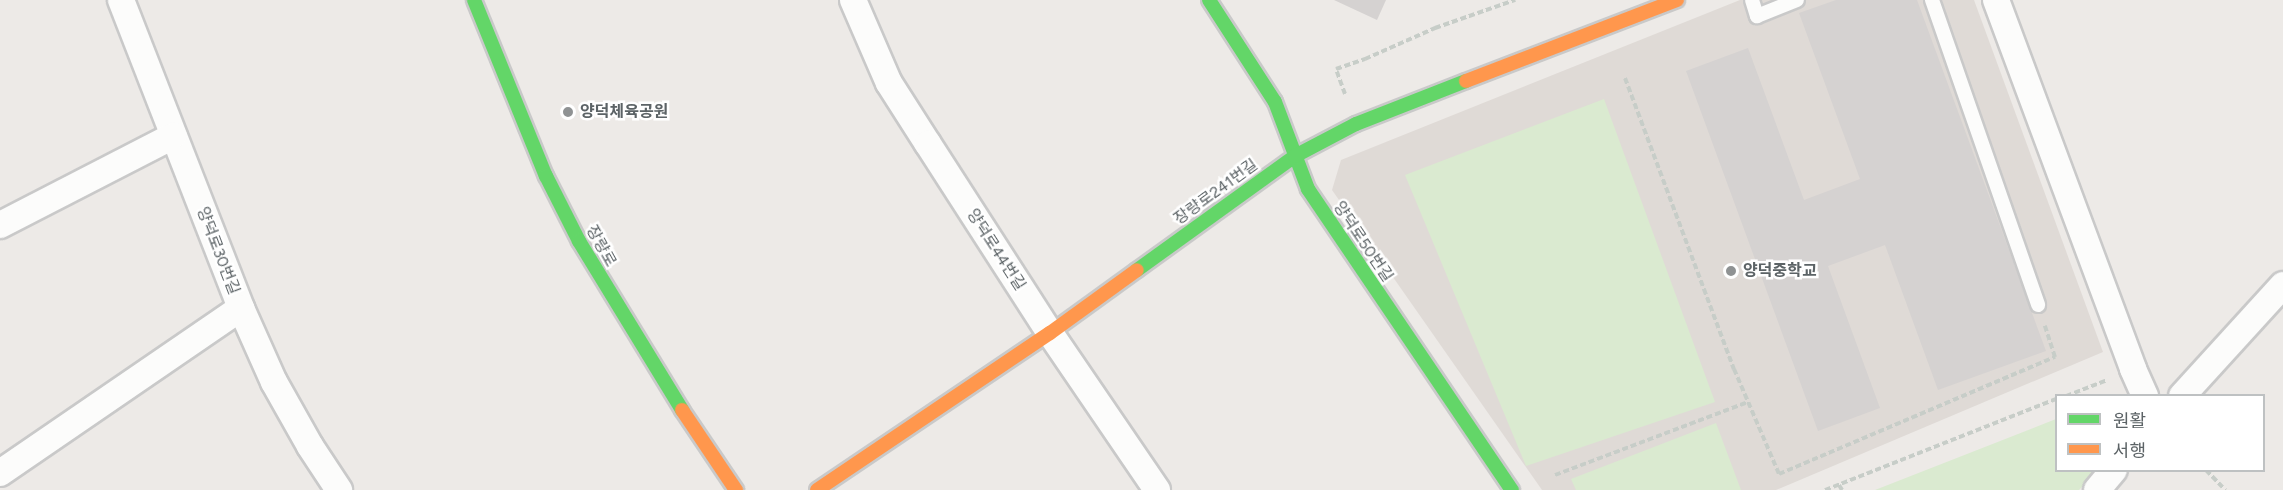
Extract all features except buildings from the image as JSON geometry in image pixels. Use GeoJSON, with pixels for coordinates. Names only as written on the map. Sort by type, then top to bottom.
{"type":"FeatureCollection","features":[{"type":"Feature","properties":{"kind":"street","name":"양덕로30번길"},"geometry":{"type":"LineString","coordinates":[[121,0],[241,308],[274,382],[310,446],[339,490]]}},
{"type":"Feature","properties":{"kind":"street","name":"장량로"},"geometry":{"type":"LineString","coordinates":[[474,0],[546,176],[579,241],[660,377],[736,490]]}},
{"type":"Feature","properties":{"kind":"street","name":"양덕로44번길"},"geometry":{"type":"LineString","coordinates":[[853,0],[889,83],[1050,333],[1157,490]]}},
{"type":"Feature","properties":{"kind":"street","name":"양덕로50번길"},"geometry":{"type":"LineString","coordinates":[[1209,0],[1275,102],[1308,189],[1512,490]]}},
{"type":"Feature","properties":{"kind":"street","name":"장량로241번길"},"geometry":{"type":"LineString","coordinates":[[817,490],[1050,333],[1295,156],[1356,124],[1677,0]]}},
{"type":"Feature","properties":{"kind":"street"},"geometry":{"type":"LineString","coordinates":[[1996,0],[2144,394]]}},
{"type":"Feature","properties":{"kind":"street"},"geometry":{"type":"LineString","coordinates":[[0,225],[173,136]]}},
{"type":"Feature","properties":{"kind":"street"},"geometry":{"type":"LineString","coordinates":[[2184,394],[2283,285]]}},
{"type":"Feature","properties":{"kind":"street"},"geometry":{"type":"LineString","coordinates":[[0,472],[241,308]]}},
{"type":"Feature","properties":{"kind":"street"},"geometry":{"type":"LineString","coordinates":[[2097,490],[2113,472]]}},
{"type":"Feature","properties":{"kind":"lane"},"geometry":{"type":"LineString","coordinates":[[1752,0],[1757,16],[1797,0]]}},
{"type":"Feature","properties":{"kind":"lane"},"geometry":{"type":"LineString","coordinates":[[1932,0],[2038,306]]}},
{"type":"Feature","properties":{"kind":"path"},"geometry":{"type":"LineString","coordinates":[[1356,124],[1336,69],[1365,59],[1435,28],[1515,0]]}},
{"type":"Feature","properties":{"kind":"path"},"geometry":{"type":"LineString","coordinates":[[1625,78],[1748,402],[1779,474],[2055,357],[2038,306]]}},
{"type":"Feature","properties":{"kind":"path"},"geometry":{"type":"LineString","coordinates":[[2071,394],[2133,369]]}},
{"type":"Feature","properties":{"kind":"path"},"geometry":{"type":"LineString","coordinates":[[1825,490],[2055,399]]}},
{"type":"Feature","properties":{"kind":"path"},"geometry":{"type":"LineString","coordinates":[[1555,475],[1748,402]]}},
{"type":"Feature","properties":{"kind":"path"},"geometry":{"type":"LineString","coordinates":[[2207,472],[2225,490]]}},
{"type":"Feature","properties":{"kind":"path"},"geometry":{"type":"LineString","coordinates":[[1839,485],[1842,490]]}},
{"type":"Feature","properties":{"kind":"shaded area","name":"양덕중학교"},"geometry":{"type":"Polygon","coordinates":[[[1740,0],[1974,0],[2103,352],[1776,490],[1542,490],[1332,190],[1341,160],[1740,0]]]}},
{"type":"Feature","properties":{"kind":"green space"},"geometry":{"type":"Polygon","coordinates":[[[1604,99],[1715,402],[1526,466],[1405,175],[1604,99]]]}},
{"type":"Feature","properties":{"kind":"green space"},"geometry":{"type":"Polygon","coordinates":[[[2055,419],[2055,472],[2096,472],[2079,490],[1875,490],[2055,419]]]}},
{"type":"Feature","properties":{"kind":"green space"},"geometry":{"type":"Polygon","coordinates":[[[1716,423],[1741,490],[1576,490],[1571,479],[1716,423]]]}},
{"type":"Feature","properties":{"kind":"traffic: fast"},"geometry":{"type":"LineString","coordinates":[[474,0],[546,176],[579,241],[682,410]]}},
{"type":"Feature","properties":{"kind":"traffic: fast"},"geometry":{"type":"LineString","coordinates":[[1209,0],[1275,102],[1308,189],[1512,490]]}},
{"type":"Feature","properties":{"kind":"traffic: fast"},"geometry":{"type":"LineString","coordinates":[[1137,270],[1295,156],[1356,124],[1466,81]]}},
{"type":"Feature","properties":{"kind":"traffic: slow"},"geometry":{"type":"LineString","coordinates":[[1466,81],[1677,0]]}},
{"type":"Feature","properties":{"kind":"traffic: slow"},"geometry":{"type":"LineString","coordinates":[[817,490],[1050,333],[1137,270]]}},
{"type":"Feature","properties":{"kind":"traffic: slow"},"geometry":{"type":"LineString","coordinates":[[682,410],[736,490]]}},
{"type":"Feature","properties":{"kind":"place","name":"양덕체육공원"},"geometry":{"type":"Point","coordinates":[568,112]}},
{"type":"Feature","properties":{"kind":"place","name":"양덕중학교"},"geometry":{"type":"Point","coordinates":[1731,271]}}]}
